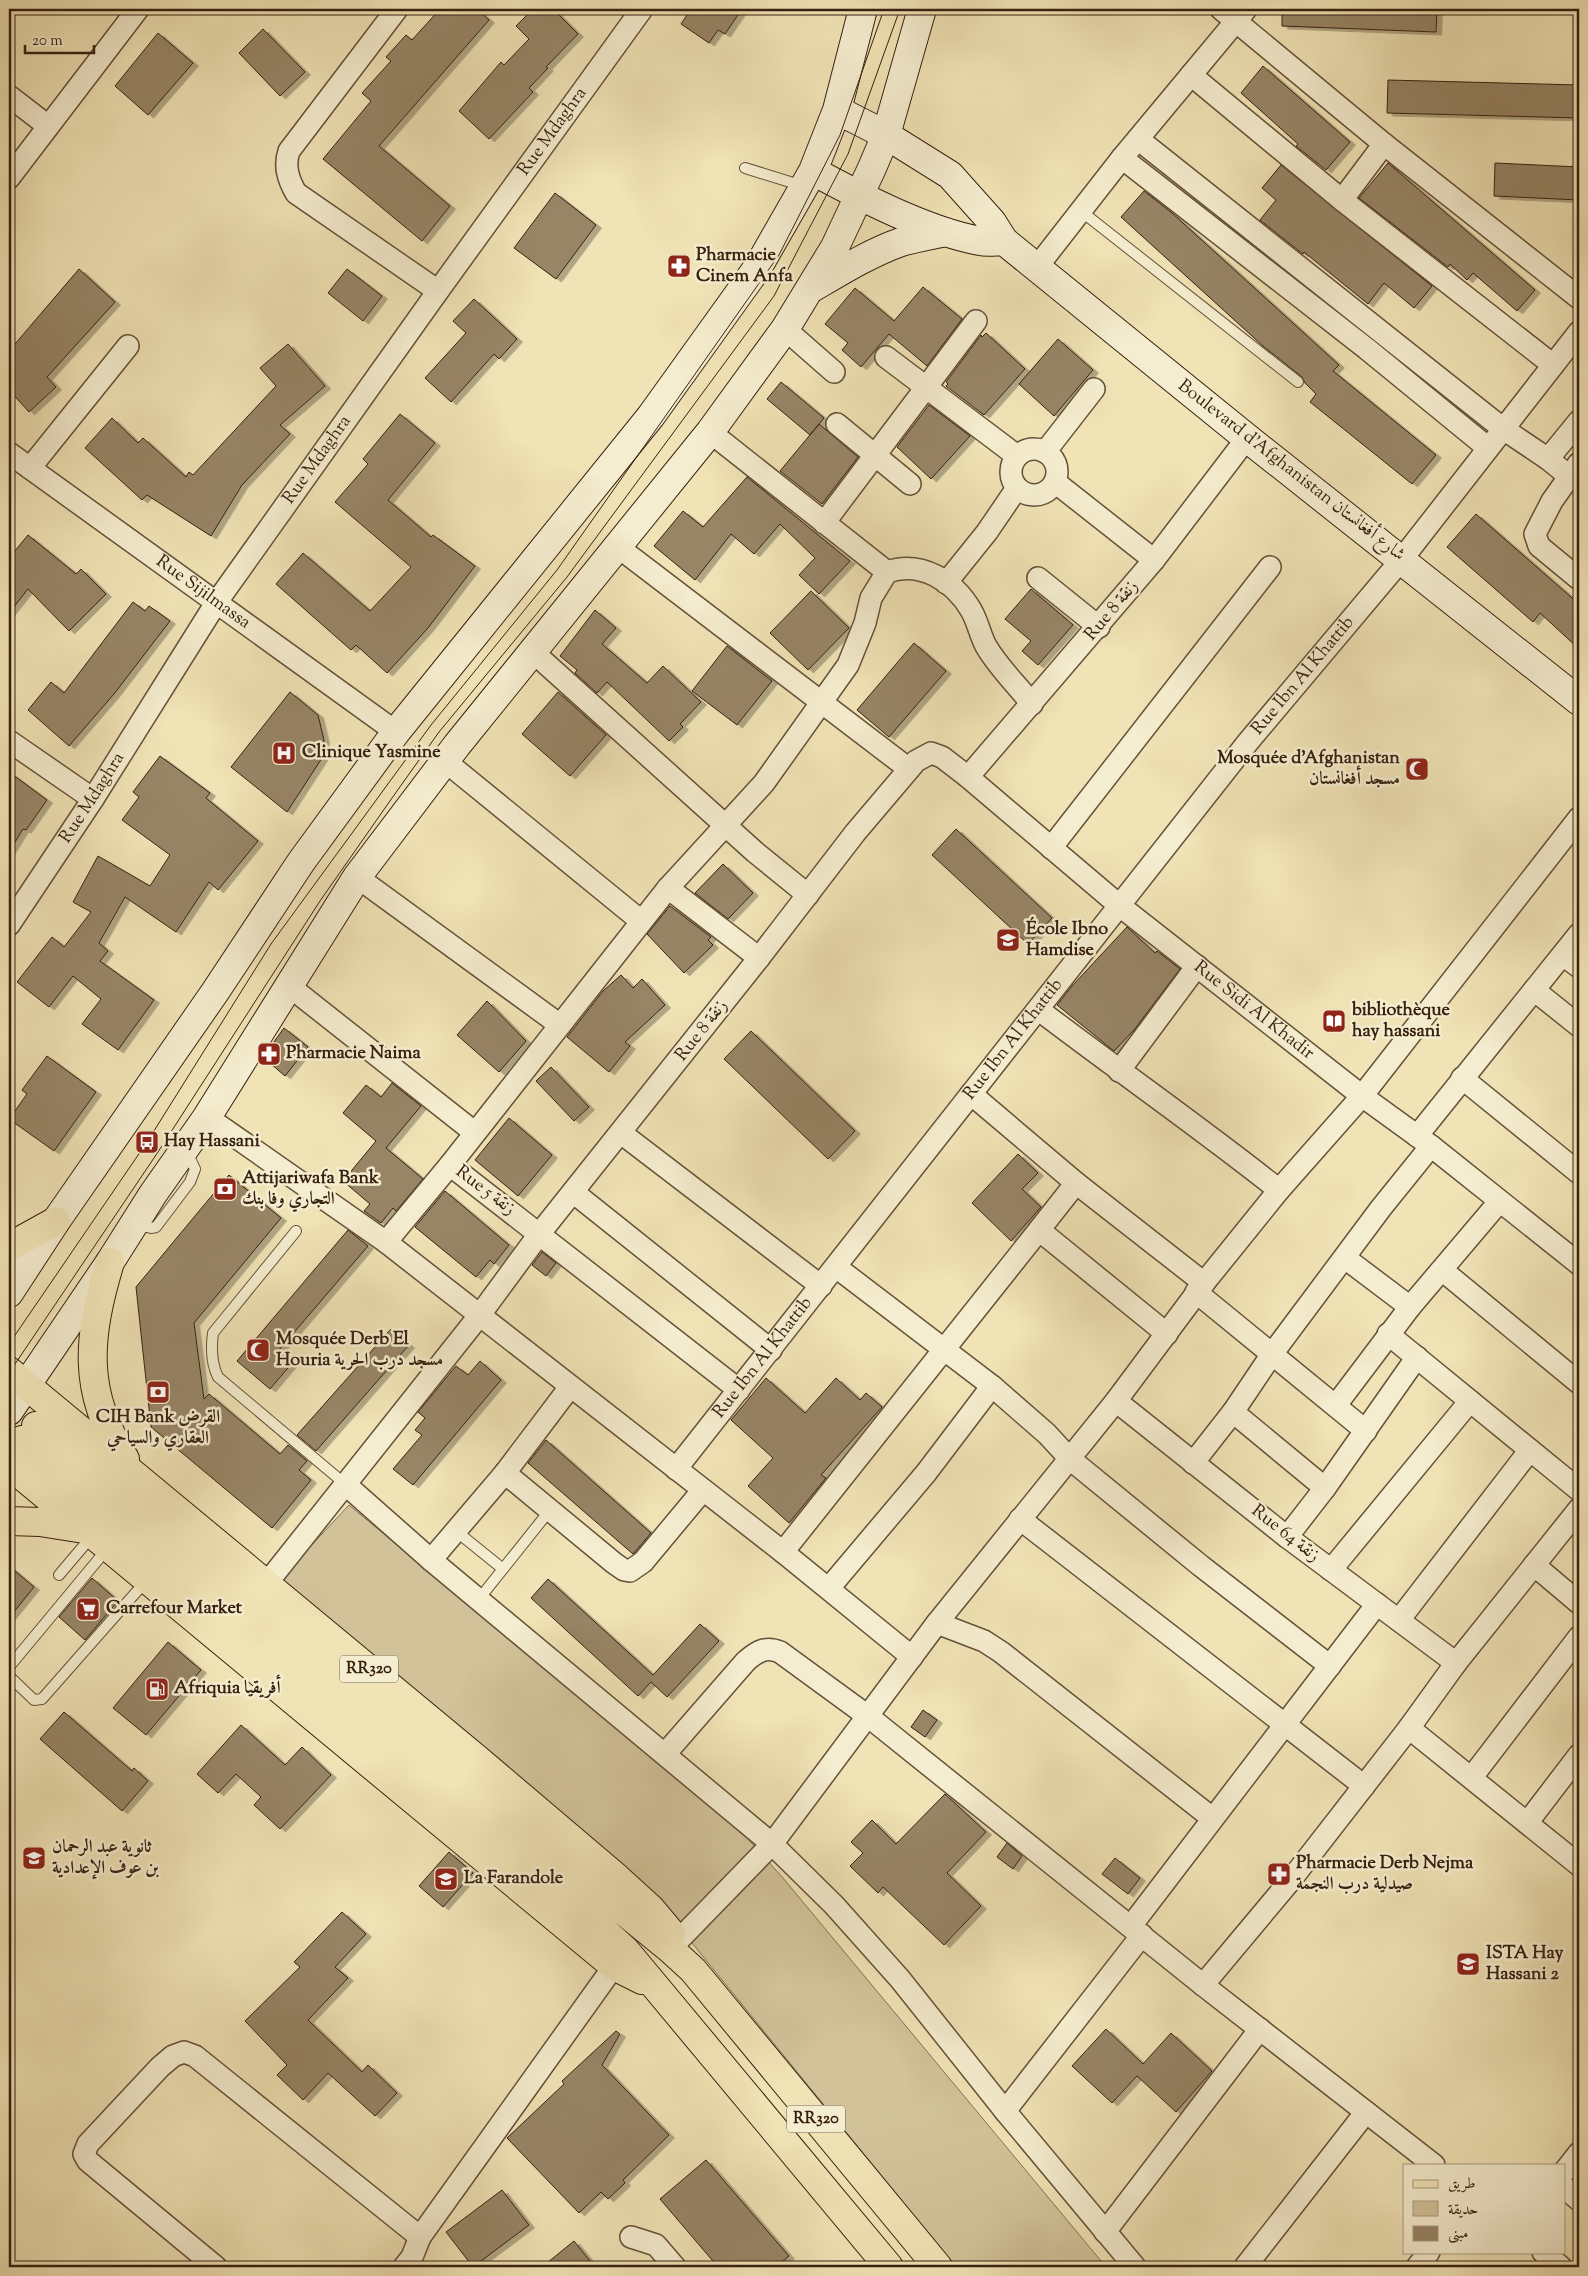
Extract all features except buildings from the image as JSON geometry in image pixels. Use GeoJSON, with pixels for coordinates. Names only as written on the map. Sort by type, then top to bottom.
{"type":"FeatureCollection","features":[{"type":"Feature","properties":{"kind":"main road"},"geometry":{"type":"LineString","coordinates":[[9,1293],[56,1221],[215,992],[301,862],[396,732],[651,416],[758,267],[809,178],[837,110],[863,9]]}},
{"type":"Feature","properties":{"kind":"main road"},"geometry":{"type":"LineString","coordinates":[[9,1411],[17,1378],[110,1262],[207,1117],[357,877],[445,761],[710,432],[785,329],[835,247],[886,135],[922,9]]}},
{"type":"Feature","properties":{"kind":"main road","name":"Boulevard d'Afghanistan شارع أفغانستان"},"geometry":{"type":"LineString","coordinates":[[837,110],[886,135],[950,175],[992,222],[1004,241],[1247,438],[1579,701]]}},
{"type":"Feature","properties":{"kind":"main road"},"geometry":{"type":"LineString","coordinates":[[809,178],[859,196],[946,232],[982,242],[1004,241]]}},
{"type":"Feature","properties":{"kind":"main road"},"geometry":{"type":"LineString","coordinates":[[811,289],[856,262],[883,249],[903,242],[946,232]]}},
{"type":"Feature","properties":{"kind":"main road"},"geometry":{"type":"LineString","coordinates":[[9,1247],[56,1221]]}},
{"type":"Feature","properties":{"kind":"main road"},"geometry":{"type":"LineString","coordinates":[[110,1262],[94,1325],[95,1388],[109,1432],[127,1462],[141,1480]]}},
{"type":"Feature","properties":{"kind":"main road","name":"RR320"},"geometry":{"type":"LineString","coordinates":[[17,1378],[267,1583],[617,1878],[650,1908],[693,1970],[938,2267]]}},
{"type":"Feature","properties":{"kind":"main road","name":"RR320"},"geometry":{"type":"LineString","coordinates":[[674,1945],[271,1623],[29,1433],[528,1862],[624,1950],[652,1986],[889,2267]]}},
{"type":"Feature","properties":{"kind":"main road","name":"RR320"},"geometry":{"type":"LineString","coordinates":[[9,1466],[614,1966],[652,1986]]}},
{"type":"Feature","properties":{"kind":"main road"},"geometry":{"type":"LineString","coordinates":[[9,1521],[40,1522],[95,1537]]}},
{"type":"Feature","properties":{"kind":"street"},"geometry":{"type":"LineString","coordinates":[[9,178],[138,9]]}},
{"type":"Feature","properties":{"kind":"street"},"geometry":{"type":"LineString","coordinates":[[397,9],[288,151],[287,170],[289,181],[296,193],[438,291]]}},
{"type":"Feature","properties":{"kind":"street","name":"Rue Mdaghra"},"geometry":{"type":"LineString","coordinates":[[9,925],[93,799],[216,603],[642,9]]}},
{"type":"Feature","properties":{"kind":"street"},"geometry":{"type":"LineString","coordinates":[[1037,267],[1122,158],[1191,75],[1234,13],[1384,144],[1579,298]]}},
{"type":"Feature","properties":{"kind":"street"},"geometry":{"type":"LineString","coordinates":[[1191,75],[1342,200],[1553,365]]}},
{"type":"Feature","properties":{"kind":"street"},"geometry":{"type":"LineString","coordinates":[[9,96],[48,126]]}},
{"type":"Feature","properties":{"kind":"street"},"geometry":{"type":"LineString","coordinates":[[1138,139],[1502,428],[1548,459],[1574,470],[1535,530],[1536,542],[1579,579]]}},
{"type":"Feature","properties":{"kind":"street"},"geometry":{"type":"LineString","coordinates":[[1342,200],[1384,144]]}},
{"type":"Feature","properties":{"kind":"street"},"geometry":{"type":"LineString","coordinates":[[1122,158],[1367,350],[1488,448]]}},
{"type":"Feature","properties":{"kind":"street"},"geometry":{"type":"LineString","coordinates":[[824,523],[976,321]]}},
{"type":"Feature","properties":{"kind":"street"},"geometry":{"type":"LineString","coordinates":[[785,329],[834,372]]}},
{"type":"Feature","properties":{"kind":"street"},"geometry":{"type":"LineString","coordinates":[[1367,350],[1379,331]]}},
{"type":"Feature","properties":{"kind":"street","name":"Rue Ibn Al Khattib"},"geometry":{"type":"LineString","coordinates":[[676,1469],[1248,742],[1402,559],[1502,428],[1579,332]]}},
{"type":"Feature","properties":{"kind":"street"},"geometry":{"type":"LineString","coordinates":[[30,468],[128,346]]}},
{"type":"Feature","properties":{"kind":"street"},"geometry":{"type":"LineString","coordinates":[[886,357],[1017,456]]}},
{"type":"Feature","properties":{"kind":"street"},"geometry":{"type":"LineString","coordinates":[[1045,452],[1094,389]]}},
{"type":"Feature","properties":{"kind":"street"},"geometry":{"type":"LineString","coordinates":[[1548,459],[1579,421]]}},
{"type":"Feature","properties":{"kind":"street"},"geometry":{"type":"LineString","coordinates":[[837,424],[910,484]]}},
{"type":"Feature","properties":{"kind":"street"},"geometry":{"type":"LineString","coordinates":[[710,432],[887,572],[905,567],[922,569],[946,583],[971,610],[986,647],[1032,704]]}},
{"type":"Feature","properties":{"kind":"street","name":"Rue 8 زنقة"},"geometry":{"type":"LineString","coordinates":[[968,777],[1099,627],[1154,560],[1247,438]]}},
{"type":"Feature","properties":{"kind":"street"},"geometry":{"type":"LineString","coordinates":[[1030,449],[1045,452],[1056,465],[1055,482],[1046,492],[1034,495],[1027,494],[1016,488],[1010,472],[1017,456],[1030,449]]}},
{"type":"Feature","properties":{"kind":"street","name":"Rue Sijilmassa"},"geometry":{"type":"LineString","coordinates":[[9,453],[396,732]]}},
{"type":"Feature","properties":{"kind":"street"},"geometry":{"type":"LineString","coordinates":[[1055,482],[1154,560]]}},
{"type":"Feature","properties":{"kind":"street"},"geometry":{"type":"LineString","coordinates":[[946,583],[987,532],[1016,488]]}},
{"type":"Feature","properties":{"kind":"street"},"geometry":{"type":"LineString","coordinates":[[618,548],[909,769]]}},
{"type":"Feature","properties":{"kind":"street"},"geometry":{"type":"LineString","coordinates":[[1051,848],[1270,566]]}},
{"type":"Feature","properties":{"kind":"street","name":"Rue 5 زنقة"},"geometry":{"type":"LineString","coordinates":[[739,1390],[450,1165],[474,1132],[668,888],[764,783],[848,665],[865,623],[871,598],[887,572]]}},
{"type":"Feature","properties":{"kind":"street"},"geometry":{"type":"LineString","coordinates":[[1038,578],[1099,627]]}},
{"type":"Feature","properties":{"kind":"street"},"geometry":{"type":"LineString","coordinates":[[533,652],[726,825],[808,895]]}},
{"type":"Feature","properties":{"kind":"street"},"geometry":{"type":"LineString","coordinates":[[9,741],[93,799]]}},
{"type":"Feature","properties":{"kind":"street","name":"Rue 8 زنقة"},"geometry":{"type":"LineString","coordinates":[[267,1583],[479,1316],[540,1234],[759,958],[855,833],[921,756],[931,753]]}},
{"type":"Feature","properties":{"kind":"street","name":"Rue Sidi Al Khadir"},"geometry":{"type":"LineString","coordinates":[[931,753],[942,757],[968,777],[1120,906],[1362,1096],[1424,1141],[1579,1264]]}},
{"type":"Feature","properties":{"kind":"street"},"geometry":{"type":"LineString","coordinates":[[445,761],[641,921]]}},
{"type":"Feature","properties":{"kind":"street"},"geometry":{"type":"LineString","coordinates":[[674,1945],[772,1844],[937,1624],[1116,1402],[1200,1288],[1279,1190],[1362,1096],[1579,818]]}},
{"type":"Feature","properties":{"kind":"street"},"geometry":{"type":"LineString","coordinates":[[357,877],[560,1025]]}},
{"type":"Feature","properties":{"kind":"street"},"geometry":{"type":"LineString","coordinates":[[668,888],[759,958]]}},
{"type":"Feature","properties":{"kind":"street"},"geometry":{"type":"LineString","coordinates":[[1193,1463],[1233,1412],[1272,1354],[1345,1258],[1424,1141],[1462,1078],[1534,990],[1571,961],[1579,934]]}},
{"type":"Feature","properties":{"kind":"street"},"geometry":{"type":"LineString","coordinates":[[1119,1071],[1197,966]]}},
{"type":"Feature","properties":{"kind":"street"},"geometry":{"type":"LineString","coordinates":[[289,986],[474,1132]]}},
{"type":"Feature","properties":{"kind":"street"},"geometry":{"type":"LineString","coordinates":[[1534,990],[1579,1026]]}},
{"type":"Feature","properties":{"kind":"street"},"geometry":{"type":"LineString","coordinates":[[1039,1010],[1119,1071],[1202,1130],[1279,1190]]}},
{"type":"Feature","properties":{"kind":"street"},"geometry":{"type":"LineString","coordinates":[[1462,1078],[1579,1173]]}},
{"type":"Feature","properties":{"kind":"street"},"geometry":{"type":"LineString","coordinates":[[971,1094],[1200,1288],[1272,1354],[1366,1431]]}},
{"type":"Feature","properties":{"kind":"street"},"geometry":{"type":"LineString","coordinates":[[207,1117],[386,1242],[829,1588],[912,1657]]}},
{"type":"Feature","properties":{"kind":"street"},"geometry":{"type":"LineString","coordinates":[[621,1133],[821,1286]]}},
{"type":"Feature","properties":{"kind":"street"},"geometry":{"type":"LineString","coordinates":[[386,1242],[450,1165]]}},
{"type":"Feature","properties":{"kind":"street"},"geometry":{"type":"LineString","coordinates":[[783,1552],[1076,1183]]}},
{"type":"Feature","properties":{"kind":"street"},"geometry":{"type":"LineString","coordinates":[[573,1192],[771,1350]]}},
{"type":"Feature","properties":{"kind":"street"},"geometry":{"type":"LineString","coordinates":[[1336,1405],[1388,1334],[1499,1202]]}},
{"type":"Feature","properties":{"kind":"street"},"geometry":{"type":"LineString","coordinates":[[1039,1230],[1167,1334]]}},
{"type":"Feature","properties":{"kind":"street"},"geometry":{"type":"LineString","coordinates":[[1345,1258],[1410,1307]]}},
{"type":"Feature","properties":{"kind":"street"},"geometry":{"type":"LineString","coordinates":[[836,1266],[992,1386],[1047,1434],[1070,1459],[1201,1566],[1330,1666]]}},
{"type":"Feature","properties":{"kind":"street"},"geometry":{"type":"LineString","coordinates":[[1442,1270],[1579,1383]]}},
{"type":"Feature","properties":{"kind":"street"},"geometry":{"type":"LineString","coordinates":[[1388,1334],[1579,1490]]}},
{"type":"Feature","properties":{"kind":"street"},"geometry":{"type":"LineString","coordinates":[[1287,1536],[1325,1488],[1417,1357]]}},
{"type":"Feature","properties":{"kind":"street"},"geometry":{"type":"LineString","coordinates":[[829,1588],[926,1473],[992,1386]]}},
{"type":"Feature","properties":{"kind":"street"},"geometry":{"type":"LineString","coordinates":[[431,1560],[505,1473],[570,1387]]}},
{"type":"Feature","properties":{"kind":"street"},"geometry":{"type":"LineString","coordinates":[[1331,1570],[1470,1401]]}},
{"type":"Feature","properties":{"kind":"street","name":"Rue 64 زنقة"},"geometry":{"type":"LineString","coordinates":[[1116,1402],[1331,1570],[1456,1663]]}},
{"type":"Feature","properties":{"kind":"street"},"geometry":{"type":"LineString","coordinates":[[1233,1412],[1325,1488]]}},
{"type":"Feature","properties":{"kind":"street"},"geometry":{"type":"LineString","coordinates":[[1399,1620],[1530,1450]]}},
{"type":"Feature","properties":{"kind":"street"},"geometry":{"type":"LineString","coordinates":[[505,1473],[614,1563],[630,1571],[643,1562],[702,1490]]}},
{"type":"Feature","properties":{"kind":"street"},"geometry":{"type":"LineString","coordinates":[[345,1484],[431,1560],[772,1844],[834,1904],[900,1979],[1005,2111],[1134,2267]]}},
{"type":"Feature","properties":{"kind":"street"},"geometry":{"type":"LineString","coordinates":[[1203,1985],[1290,1881],[1409,1728],[1456,1663],[1579,1508]]}},
{"type":"Feature","properties":{"kind":"street"},"geometry":{"type":"LineString","coordinates":[[1020,1520],[1364,1786]]}},
{"type":"Feature","properties":{"kind":"street"},"geometry":{"type":"LineString","coordinates":[[1534,1565],[1579,1602]]}},
{"type":"Feature","properties":{"kind":"street"},"geometry":{"type":"LineString","coordinates":[[1005,2111],[1137,1931],[1212,1818],[1378,1604]]}},
{"type":"Feature","properties":{"kind":"street"},"geometry":{"type":"LineString","coordinates":[[937,1624],[984,1641],[1001,1652],[1212,1818]]}},
{"type":"Feature","properties":{"kind":"street"},"geometry":{"type":"LineString","coordinates":[[1472,1777],[1579,1637]]}},
{"type":"Feature","properties":{"kind":"street"},"geometry":{"type":"LineString","coordinates":[[665,1754],[740,1667],[762,1649],[773,1648],[868,1717],[1203,1985],[1433,2164]]}},
{"type":"Feature","properties":{"kind":"street"},"geometry":{"type":"LineString","coordinates":[[1409,1728],[1472,1777],[1579,1866]]}},
{"type":"Feature","properties":{"kind":"street"},"geometry":{"type":"LineString","coordinates":[[1526,1823],[1575,1768]]}},
{"type":"Feature","properties":{"kind":"street"},"geometry":{"type":"LineString","coordinates":[[412,2264],[420,2236],[614,1966]]}},
{"type":"Feature","properties":{"kind":"street"},"geometry":{"type":"LineString","coordinates":[[1105,2232],[1260,2029]]}},
{"type":"Feature","properties":{"kind":"street"},"geometry":{"type":"LineString","coordinates":[[216,2267],[88,2162],[84,2154],[88,2144],[160,2067],[174,2056],[184,2052],[195,2056],[420,2236]]}},
{"type":"Feature","properties":{"kind":"street"},"geometry":{"type":"LineString","coordinates":[[1245,2267],[1366,2112]]}},
{"type":"Feature","properties":{"kind":"street"},"geometry":{"type":"LineString","coordinates":[[1566,2169],[1579,2153]]}},
{"type":"Feature","properties":{"kind":"street"},"geometry":{"type":"LineString","coordinates":[[1566,2189],[1579,2200]]}},
{"type":"Feature","properties":{"kind":"street"},"geometry":{"type":"LineString","coordinates":[[631,2237],[656,2245],[675,2267]]}},
{"type":"Feature","properties":{"kind":"street"},"geometry":{"type":"LineString","coordinates":[[1417,2267],[1427,2254]]}},
{"type":"Feature","properties":{"kind":"street"},"geometry":{"type":"LineString","coordinates":[[1545,2254],[1561,2267]]}},
{"type":"Feature","properties":{"kind":"lane"},"geometry":{"type":"LineString","coordinates":[[745,168],[809,178]]}},
{"type":"Feature","properties":{"kind":"lane"},"geometry":{"type":"LineString","coordinates":[[1081,211],[1298,382]]}},
{"type":"Feature","properties":{"kind":"lane"},"geometry":{"type":"LineString","coordinates":[[296,1232],[213,1333],[214,1369],[218,1377],[345,1484]]}},
{"type":"Feature","properties":{"kind":"lane"},"geometry":{"type":"LineString","coordinates":[[479,1599],[550,1510]]}},
{"type":"Feature","properties":{"kind":"lane"},"geometry":{"type":"LineString","coordinates":[[456,1531],[503,1569]]}},
{"type":"Feature","properties":{"kind":"lane"},"geometry":{"type":"LineString","coordinates":[[59,1576],[95,1537]]}},
{"type":"Feature","properties":{"kind":"lane"},"geometry":{"type":"LineString","coordinates":[[9,1667],[95,1537]]}},
{"type":"Feature","properties":{"kind":"lane"},"geometry":{"type":"LineString","coordinates":[[9,1676],[34,1700],[42,1698],[146,1580]]}},
{"type":"Feature","properties":{"kind":"green space"},"geometry":{"type":"Polygon","coordinates":[[[349,1505],[737,1827],[783,1878],[1106,2267],[956,2267],[670,1916],[281,1578],[349,1505]]]}},
{"type":"Feature","properties":{"kind":"tram line"},"geometry":{"type":"LineString","coordinates":[[9,1344],[147,1142],[271,944],[431,725],[557,570],[779,255],[840,135],[884,9]]}},
{"type":"Feature","properties":{"kind":"tram line"},"geometry":{"type":"LineString","coordinates":[[9,1373],[158,1152],[320,901],[392,798],[439,732],[567,577],[774,296],[848,154],[900,9]]}},
{"type":"Feature","properties":{"kind":"place","name":"Pharmacie Cinem Anfa"},"geometry":{"type":"Point","coordinates":[679,266]}},
{"type":"Feature","properties":{"kind":"place","name":"Clinique Yasmine"},"geometry":{"type":"Point","coordinates":[284,753]}},
{"type":"Feature","properties":{"kind":"place","name":"Mosquée d'Afghanistan مسجد أفغانستان"},"geometry":{"type":"Point","coordinates":[1417,769]}},
{"type":"Feature","properties":{"kind":"place","name":"École Ibno Hamdise"},"geometry":{"type":"Point","coordinates":[1008,940]}},
{"type":"Feature","properties":{"kind":"place","name":"bibliothèque hay hassani"},"geometry":{"type":"Point","coordinates":[1334,1021]}},
{"type":"Feature","properties":{"kind":"place","name":"Pharmacie Naima"},"geometry":{"type":"Point","coordinates":[269,1054]}},
{"type":"Feature","properties":{"kind":"place","name":"Hay Hassani"},"geometry":{"type":"Point","coordinates":[147,1142]}},
{"type":"Feature","properties":{"kind":"place","name":"Attijariwafa Bank التجاري وفا بنك"},"geometry":{"type":"Point","coordinates":[225,1189]}},
{"type":"Feature","properties":{"kind":"place","name":"Mosquée Derb El Houria مسجد درب الحرية"},"geometry":{"type":"Point","coordinates":[258,1350]}},
{"type":"Feature","properties":{"kind":"place","name":"CIH Bank القرض العقاري والسياحي"},"geometry":{"type":"Point","coordinates":[158,1392]}},
{"type":"Feature","properties":{"kind":"place","name":"Carrefour Market"},"geometry":{"type":"Point","coordinates":[88,1609]}},
{"type":"Feature","properties":{"kind":"place","name":"Afriquia أفريقيا"},"geometry":{"type":"Point","coordinates":[157,1689]}},
{"type":"Feature","properties":{"kind":"place","name":"ثانوية عبد الرحمان بن عوف الإعدادية"},"geometry":{"type":"Point","coordinates":[34,1858]}},
{"type":"Feature","properties":{"kind":"place","name":"Pharmacie Derb Nejma صيدلية درب النجمة"},"geometry":{"type":"Point","coordinates":[1279,1874]}},
{"type":"Feature","properties":{"kind":"place","name":"La Farandole"},"geometry":{"type":"Point","coordinates":[446,1879]}},
{"type":"Feature","properties":{"kind":"place","name":"ISTA Hay Hassani 2"},"geometry":{"type":"Point","coordinates":[1468,1964]}}]}
